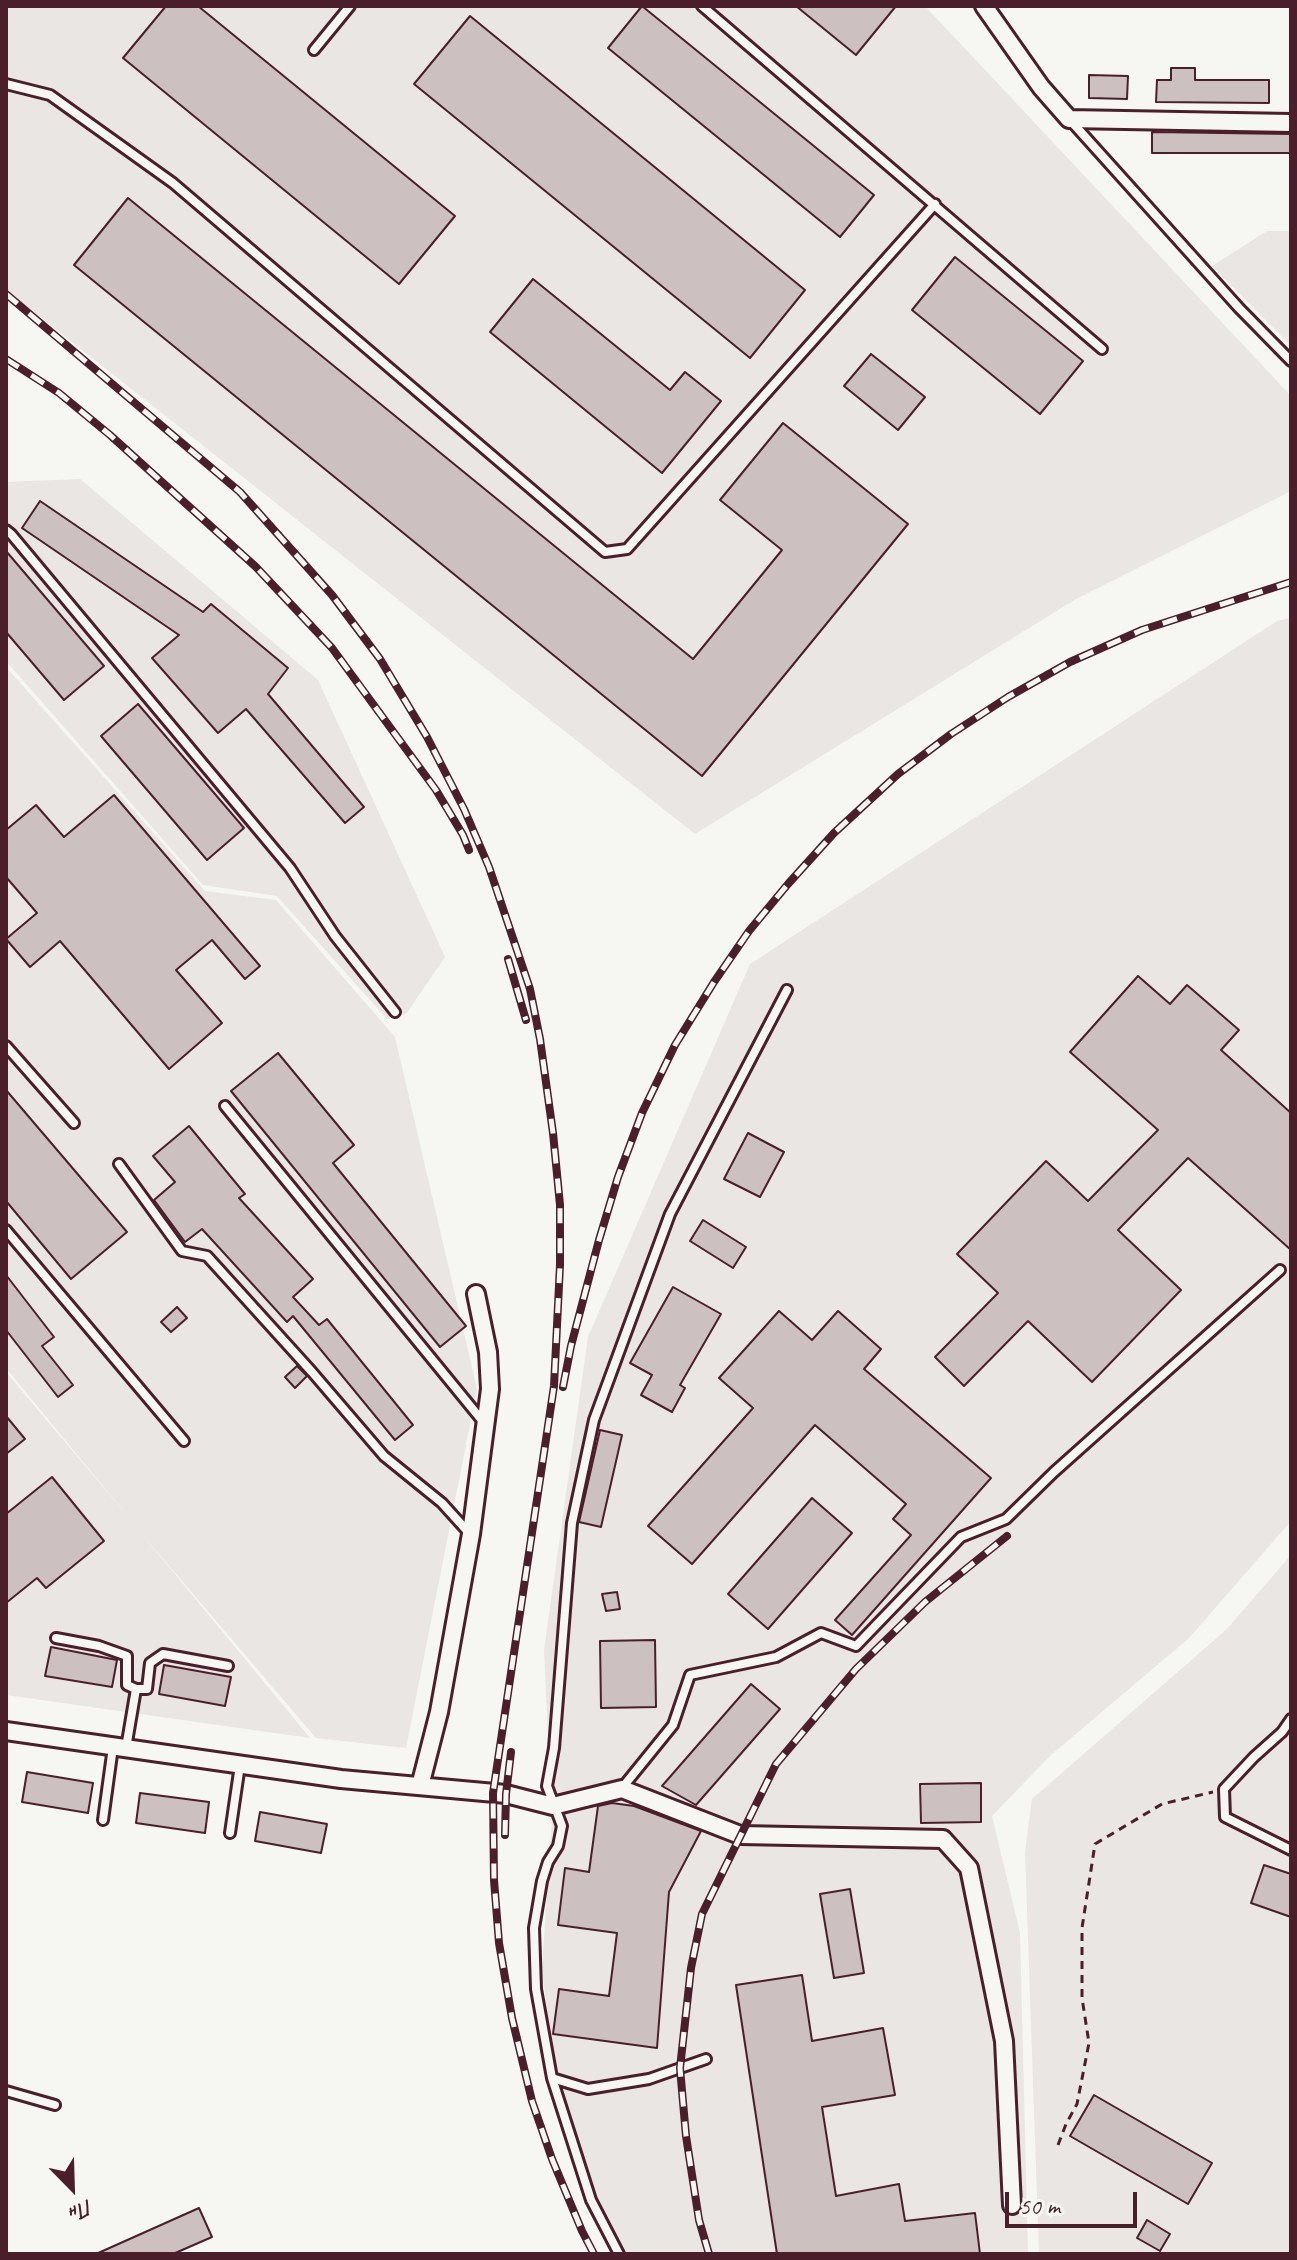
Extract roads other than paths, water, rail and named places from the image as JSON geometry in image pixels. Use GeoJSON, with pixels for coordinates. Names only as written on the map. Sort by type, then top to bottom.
{"type":"FeatureCollection","features":[{"type":"Feature","properties":{"kind":"street"},"geometry":{"type":"LineString","coordinates":[[984,6],[1041,87],[1069,119],[1291,123]]}},
{"type":"Feature","properties":{"kind":"street"},"geometry":{"type":"LineString","coordinates":[[420,1786],[439,1712],[471,1534],[490,1389],[488,1352],[476,1294]]}},
{"type":"Feature","properties":{"kind":"street"},"geometry":{"type":"LineString","coordinates":[[6,1731],[341,1779],[506,1794],[553,1806],[622,1789],[740,1835],[943,1839],[969,1868],[1004,2041],[1012,2205]]}},
{"type":"Feature","properties":{"kind":"lane"},"geometry":{"type":"LineString","coordinates":[[314,50],[350,6]]}},
{"type":"Feature","properties":{"kind":"lane"},"geometry":{"type":"LineString","coordinates":[[702,6],[1102,349]]}},
{"type":"Feature","properties":{"kind":"lane"},"geometry":{"type":"LineString","coordinates":[[6,84],[50,95],[173,183],[605,552],[627,549],[935,204]]}},
{"type":"Feature","properties":{"kind":"lane"},"geometry":{"type":"LineString","coordinates":[[1069,119],[1239,308],[1291,361]]}},
{"type":"Feature","properties":{"kind":"lane"},"geometry":{"type":"LineString","coordinates":[[6,530],[290,868],[335,936],[395,1012]]}},
{"type":"Feature","properties":{"kind":"lane"},"geometry":{"type":"LineString","coordinates":[[619,2254],[591,2200],[552,2078],[536,1989],[534,1928],[542,1881],[548,1862],[558,1846],[562,1826],[547,1786],[554,1748],[572,1523],[594,1420],[670,1214],[787,990]]}},
{"type":"Feature","properties":{"kind":"lane"},"geometry":{"type":"LineString","coordinates":[[8,1053],[74,1123]]}},
{"type":"Feature","properties":{"kind":"lane"},"geometry":{"type":"LineString","coordinates":[[225,1106],[485,1425]]}},
{"type":"Feature","properties":{"kind":"lane"},"geometry":{"type":"LineString","coordinates":[[119,1164],[182,1251],[207,1256],[384,1456],[442,1503],[471,1534]]}},
{"type":"Feature","properties":{"kind":"lane"},"geometry":{"type":"LineString","coordinates":[[6,1230],[184,1441]]}},
{"type":"Feature","properties":{"kind":"lane"},"geometry":{"type":"LineString","coordinates":[[622,1789],[673,1725],[690,1675],[776,1657],[821,1633],[856,1646],[961,1537],[1006,1519],[1065,1462],[1280,1270]]}},
{"type":"Feature","properties":{"kind":"lane"},"geometry":{"type":"LineString","coordinates":[[56,1638],[99,1646],[127,1656],[127,1685],[136,1689],[147,1689],[150,1663],[163,1654],[228,1666]]}},
{"type":"Feature","properties":{"kind":"lane"},"geometry":{"type":"LineString","coordinates":[[103,1820],[136,1689]]}},
{"type":"Feature","properties":{"kind":"lane"},"geometry":{"type":"LineString","coordinates":[[1291,1719],[1282,1732],[1224,1789],[1225,1817],[1291,1850]]}},
{"type":"Feature","properties":{"kind":"lane"},"geometry":{"type":"LineString","coordinates":[[1282,1732],[1291,1738]]}},
{"type":"Feature","properties":{"kind":"lane"},"geometry":{"type":"LineString","coordinates":[[230,1833],[240,1764]]}},
{"type":"Feature","properties":{"kind":"lane"},"geometry":{"type":"LineString","coordinates":[[552,2078],[588,2089],[649,2079],[706,2059]]}},
{"type":"Feature","properties":{"kind":"lane"},"geometry":{"type":"LineString","coordinates":[[6,2091],[55,2105]]}},
{"type":"Feature","properties":{"kind":"railway"},"geometry":{"type":"LineString","coordinates":[[6,294],[240,492],[332,595],[380,659],[427,737],[464,809],[489,867],[530,989],[553,1133],[560,1205],[560,1265],[554,1386],[493,1793],[494,1880],[499,1943],[512,2018],[532,2101],[552,2159],[594,2254]]}},
{"type":"Feature","properties":{"kind":"railway"},"geometry":{"type":"LineString","coordinates":[[6,359],[59,393],[110,435],[256,567],[332,648],[436,790],[469,850]]}},
{"type":"Feature","properties":{"kind":"railway"},"geometry":{"type":"LineString","coordinates":[[563,1387],[571,1346],[618,1177],[642,1113],[675,1045],[749,931],[834,833],[898,774],[951,734],[1070,662],[1142,630],[1291,582]]}},
{"type":"Feature","properties":{"kind":"railway"},"geometry":{"type":"LineString","coordinates":[[508,959],[526,1020]]}},
{"type":"Feature","properties":{"kind":"railway"},"geometry":{"type":"LineString","coordinates":[[709,2254],[699,2220],[686,2136],[680,2068],[691,1968],[702,1914],[776,1764],[856,1669],[925,1602],[1007,1536]]}},
{"type":"Feature","properties":{"kind":"railway"},"geometry":{"type":"LineString","coordinates":[[505,1835],[511,1752]]}}]}
